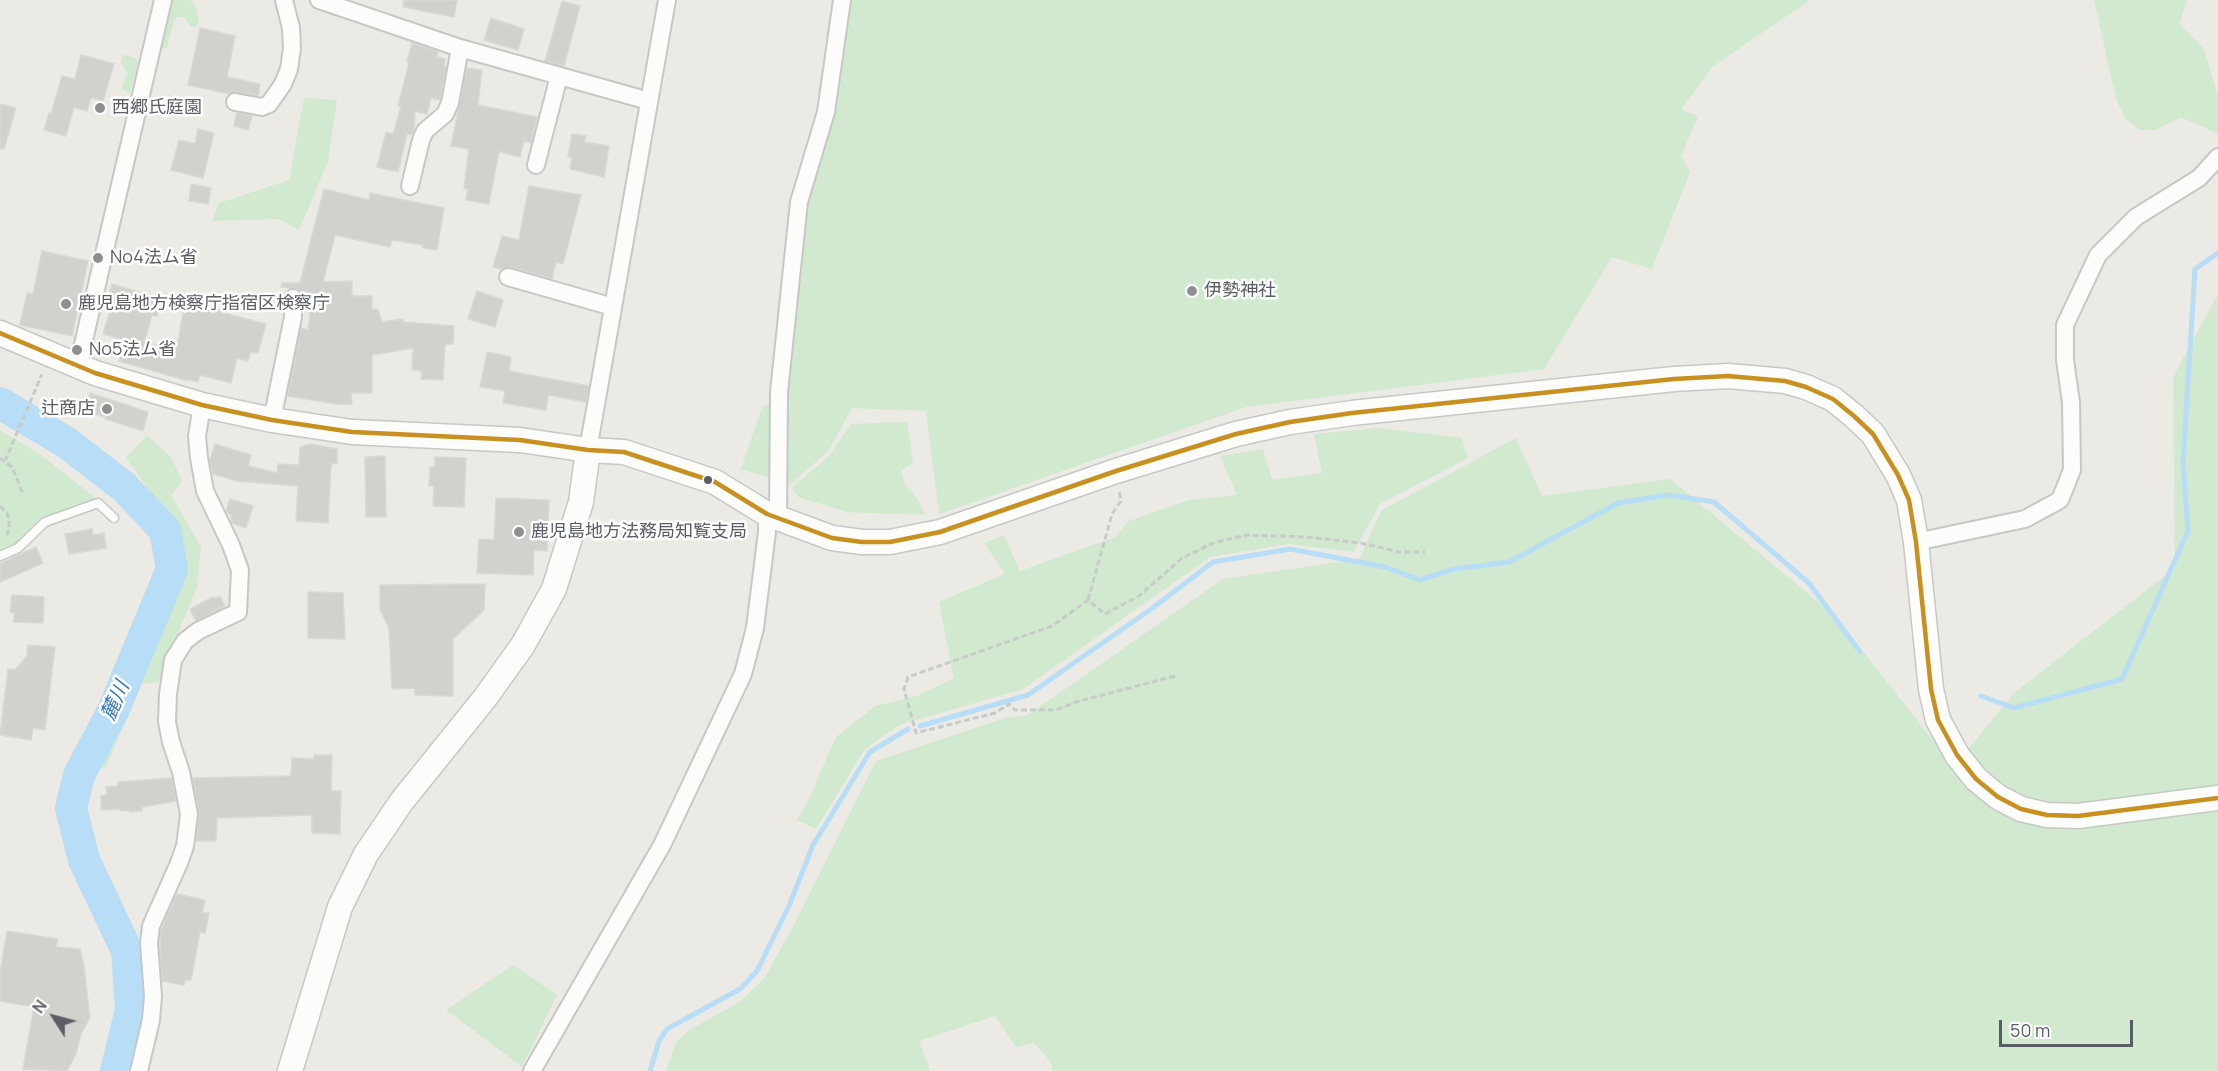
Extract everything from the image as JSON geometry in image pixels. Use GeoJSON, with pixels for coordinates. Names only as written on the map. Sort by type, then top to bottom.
{"type":"FeatureCollection","features":[{"type":"Feature","properties":{"kind":"main road"},"geometry":{"type":"LineString","coordinates":[[0,333],[95,373],[202,405],[272,420],[352,432],[520,440],[588,450],[624,452],[715,482],[773,516],[832,538],[862,543],[890,542],[940,532],[1116,471],[1236,434],[1300,421],[1352,413],[1674,379],[1756,377],[1806,387],[1833,399],[1873,434],[1898,475],[1909,500],[1916,542],[1931,689],[1938,720],[1957,755],[1976,780],[1998,796],[2021,808],[2047,815],[2078,816],[2218,798]]}},
{"type":"Feature","properties":{"kind":"main road"},"geometry":{"type":"LineString","coordinates":[[290,1071],[339,907],[366,854],[402,801],[485,698],[523,645],[554,589],[581,502],[588,450]]}},
{"type":"Feature","properties":{"kind":"street"},"geometry":{"type":"LineString","coordinates":[[78,366],[163,0]]}},
{"type":"Feature","properties":{"kind":"street"},"geometry":{"type":"LineString","coordinates":[[235,102],[262,107],[269,104],[283,84],[289,69],[292,48],[291,28],[284,0]]}},
{"type":"Feature","properties":{"kind":"street"},"geometry":{"type":"LineString","coordinates":[[319,0],[460,48],[649,100]]}},
{"type":"Feature","properties":{"kind":"street"},"geometry":{"type":"LineString","coordinates":[[588,450],[667,0]]}},
{"type":"Feature","properties":{"kind":"street"},"geometry":{"type":"LineString","coordinates":[[532,1071],[662,845],[743,674],[754,628],[767,532],[773,516],[779,392],[799,202],[826,112],[842,0]]}},
{"type":"Feature","properties":{"kind":"street"},"geometry":{"type":"LineString","coordinates":[[410,186],[425,131],[445,114],[450,103],[460,48]]}},
{"type":"Feature","properties":{"kind":"street"},"geometry":{"type":"LineString","coordinates":[[536,165],[559,76]]}},
{"type":"Feature","properties":{"kind":"street"},"geometry":{"type":"LineString","coordinates":[[1916,542],[2025,519],[2060,500],[2072,470],[2071,402],[2065,360],[2065,325],[2098,255],[2136,217],[2199,178],[2218,157]]}},
{"type":"Feature","properties":{"kind":"street"},"geometry":{"type":"LineString","coordinates":[[507,277],[613,307]]}},
{"type":"Feature","properties":{"kind":"street"},"geometry":{"type":"LineString","coordinates":[[272,420],[293,317],[293,298]]}},
{"type":"Feature","properties":{"kind":"street"},"geometry":{"type":"LineString","coordinates":[[139,1071],[151,1020],[153,996],[149,943],[151,926],[185,846],[189,814],[181,772],[167,722],[168,694],[174,660],[185,641],[238,612],[240,570],[231,545],[205,491],[199,458],[197,436],[202,405]]}},
{"type":"Feature","properties":{"kind":"lane"},"geometry":{"type":"LineString","coordinates":[[0,556],[18,548],[45,522],[98,503],[114,518]]}},
{"type":"Feature","properties":{"kind":"path"},"geometry":{"type":"LineString","coordinates":[[5,461],[45,367]]}},
{"type":"Feature","properties":{"kind":"path"},"geometry":{"type":"LineString","coordinates":[[0,458],[12,467],[23,494]]}},
{"type":"Feature","properties":{"kind":"path"},"geometry":{"type":"LineString","coordinates":[[1116,471],[1121,501],[1112,514],[1088,600],[1052,626],[908,677],[904,689],[916,733],[995,713],[1009,704],[1015,710],[1056,710],[1076,702],[1175,676]]}},
{"type":"Feature","properties":{"kind":"path"},"geometry":{"type":"LineString","coordinates":[[0,506],[7,513],[9,521],[7,537],[2,543]]}},
{"type":"Feature","properties":{"kind":"path"},"geometry":{"type":"LineString","coordinates":[[1088,600],[1105,614],[1139,596],[1182,558],[1213,543],[1247,536],[1307,537],[1361,543],[1399,552],[1425,552]]}},
{"type":"Feature","properties":{"kind":"green space"},"geometry":{"type":"Polygon","coordinates":[[[170,0],[190,0],[196,7],[199,20],[196,27],[190,26],[185,17],[177,17],[165,49],[159,46],[170,0]]]}},
{"type":"Feature","properties":{"kind":"green space"},"geometry":{"type":"Polygon","coordinates":[[[850,0],[1810,0],[1712,67],[1681,110],[1698,116],[1681,156],[1690,172],[1652,269],[1612,257],[1544,369],[1246,407],[939,514],[926,411],[852,408],[829,450],[791,484],[741,469],[762,407],[784,396],[806,205],[850,0]]]}},
{"type":"Feature","properties":{"kind":"green space"},"geometry":{"type":"Polygon","coordinates":[[[2094,0],[2187,0],[2179,24],[2204,49],[2218,96],[2218,134],[2181,117],[2155,130],[2140,130],[2125,118],[2116,99],[2094,0]]]}},
{"type":"Feature","properties":{"kind":"green space"},"geometry":{"type":"Polygon","coordinates":[[[123,56],[136,58],[138,63],[128,93],[122,89],[127,72],[121,63],[123,56]]]}},
{"type":"Feature","properties":{"kind":"green space"},"geometry":{"type":"Polygon","coordinates":[[[304,98],[337,100],[328,161],[299,230],[279,219],[212,221],[219,203],[289,180],[304,98]]]}},
{"type":"Feature","properties":{"kind":"green space"},"geometry":{"type":"Polygon","coordinates":[[[2218,294],[2218,1071],[1053,1071],[1050,1061],[1034,1043],[1016,1047],[995,1016],[919,1041],[930,1071],[666,1071],[676,1042],[688,1031],[741,1001],[765,977],[794,925],[876,761],[1005,718],[1028,715],[1223,579],[1359,559],[1381,511],[1516,438],[1542,496],[1670,479],[1835,616],[1954,767],[2014,693],[2175,568],[2173,377],[2218,294]]]}},
{"type":"Feature","properties":{"kind":"green space"},"geometry":{"type":"Polygon","coordinates":[[[907,422],[913,462],[901,471],[904,483],[918,500],[925,515],[847,512],[798,497],[792,488],[830,455],[851,424],[907,422]]]}},
{"type":"Feature","properties":{"kind":"green space"},"geometry":{"type":"Polygon","coordinates":[[[1378,428],[1462,438],[1468,458],[1380,504],[1354,552],[1289,544],[1210,557],[1023,689],[899,725],[865,749],[816,829],[797,820],[809,799],[836,737],[875,706],[917,696],[954,678],[939,602],[1005,574],[984,543],[1004,535],[1020,571],[1115,537],[1129,521],[1189,500],[1237,495],[1220,456],[1263,449],[1272,480],[1322,473],[1314,434],[1378,428]]]}},
{"type":"Feature","properties":{"kind":"green space"},"geometry":{"type":"Polygon","coordinates":[[[0,430],[41,455],[98,500],[42,517],[18,542],[0,550],[0,430]]]}},
{"type":"Feature","properties":{"kind":"green space"},"geometry":{"type":"Polygon","coordinates":[[[147,435],[171,457],[182,481],[171,495],[201,547],[197,587],[158,682],[141,684],[105,769],[99,765],[156,636],[181,568],[177,529],[126,458],[147,435]]]}},
{"type":"Feature","properties":{"kind":"green space"},"geometry":{"type":"Polygon","coordinates":[[[513,965],[557,995],[522,1067],[446,1010],[513,965]]]}},
{"type":"Feature","properties":{"kind":"building"},"geometry":{"type":"Polygon","coordinates":[[[404,0],[457,0],[454,17],[403,7],[404,0]]]}},
{"type":"Feature","properties":{"kind":"building"},"geometry":{"type":"Polygon","coordinates":[[[562,1],[580,6],[564,66],[545,61],[562,1]]]}},
{"type":"Feature","properties":{"kind":"building"},"geometry":{"type":"Polygon","coordinates":[[[491,18],[524,29],[518,50],[484,40],[491,18]]]}},
{"type":"Feature","properties":{"kind":"building"},"geometry":{"type":"Polygon","coordinates":[[[200,28],[235,36],[227,77],[260,84],[258,96],[237,92],[229,94],[188,85],[200,28]]]}},
{"type":"Feature","properties":{"kind":"building"},"geometry":{"type":"Polygon","coordinates":[[[412,43],[438,52],[437,57],[445,59],[444,66],[446,66],[440,100],[431,98],[427,114],[415,111],[414,130],[412,135],[407,134],[398,172],[377,167],[386,132],[393,134],[401,107],[398,106],[412,43]]]}},
{"type":"Feature","properties":{"kind":"building"},"geometry":{"type":"Polygon","coordinates":[[[81,55],[114,64],[103,101],[91,98],[87,111],[74,107],[66,136],[44,130],[62,76],[75,79],[81,55]]]}},
{"type":"Feature","properties":{"kind":"building"},"geometry":{"type":"Polygon","coordinates":[[[467,68],[482,70],[478,105],[537,117],[531,143],[524,141],[520,157],[499,151],[489,204],[466,200],[468,189],[464,188],[469,149],[451,146],[467,68]]]}},
{"type":"Feature","properties":{"kind":"building"},"geometry":{"type":"Polygon","coordinates":[[[0,104],[16,108],[4,149],[0,149],[0,104]]]}},
{"type":"Feature","properties":{"kind":"building"},"geometry":{"type":"Polygon","coordinates":[[[237,113],[252,116],[248,130],[234,126],[237,113]]]}},
{"type":"Feature","properties":{"kind":"building"},"geometry":{"type":"Polygon","coordinates":[[[198,129],[214,133],[203,178],[171,170],[179,140],[195,144],[198,129]]]}},
{"type":"Feature","properties":{"kind":"building"},"geometry":{"type":"Polygon","coordinates":[[[572,134],[586,136],[584,142],[609,146],[604,177],[570,169],[572,158],[568,157],[572,134]]]}},
{"type":"Feature","properties":{"kind":"building"},"geometry":{"type":"Polygon","coordinates":[[[191,184],[211,188],[208,204],[189,201],[191,184]]]}},
{"type":"Feature","properties":{"kind":"building"},"geometry":{"type":"Polygon","coordinates":[[[529,186],[581,195],[563,264],[556,262],[552,279],[511,267],[501,269],[493,267],[502,236],[519,240],[529,186]]]}},
{"type":"Feature","properties":{"kind":"building"},"geometry":{"type":"Polygon","coordinates":[[[324,189],[369,200],[370,193],[444,208],[437,250],[423,248],[423,245],[392,240],[390,247],[335,235],[323,282],[352,281],[352,296],[372,296],[372,309],[378,309],[382,322],[403,319],[403,322],[454,326],[453,344],[445,344],[443,380],[421,379],[422,371],[412,370],[413,348],[372,355],[372,393],[351,393],[352,404],[336,404],[288,396],[301,328],[308,330],[312,295],[294,288],[281,287],[282,283],[300,283],[324,189]]]}},
{"type":"Feature","properties":{"kind":"building"},"geometry":{"type":"Polygon","coordinates":[[[42,251],[88,261],[72,336],[20,325],[27,293],[33,294],[42,251]]]}},
{"type":"Feature","properties":{"kind":"building"},"geometry":{"type":"Polygon","coordinates":[[[112,284],[162,299],[157,316],[152,315],[144,342],[176,351],[185,303],[220,309],[219,312],[266,324],[258,353],[251,352],[248,361],[237,358],[231,383],[200,375],[198,382],[188,379],[188,381],[119,361],[125,340],[103,334],[111,308],[105,307],[112,284]]]}},
{"type":"Feature","properties":{"kind":"building"},"geometry":{"type":"Polygon","coordinates":[[[477,291],[503,300],[495,327],[468,319],[477,291]]]}},
{"type":"Feature","properties":{"kind":"building"},"geometry":{"type":"Polygon","coordinates":[[[487,352],[511,357],[509,371],[589,386],[586,402],[548,395],[546,410],[503,403],[505,391],[480,387],[487,352]]]}},
{"type":"Feature","properties":{"kind":"building"},"geometry":{"type":"Polygon","coordinates":[[[90,393],[148,412],[143,431],[105,419],[106,417],[96,414],[97,411],[85,407],[90,393]]]}},
{"type":"Feature","properties":{"kind":"building"},"geometry":{"type":"Polygon","coordinates":[[[215,444],[251,455],[248,466],[277,473],[278,464],[299,465],[300,447],[311,444],[337,449],[337,463],[331,464],[328,523],[296,521],[298,486],[237,481],[213,474],[210,460],[215,444]]]}},
{"type":"Feature","properties":{"kind":"building"},"geometry":{"type":"Polygon","coordinates":[[[385,456],[386,517],[366,517],[365,457],[385,456]]]}},
{"type":"Feature","properties":{"kind":"building"},"geometry":{"type":"Polygon","coordinates":[[[435,457],[466,458],[464,507],[433,506],[434,486],[429,486],[430,467],[435,467],[435,457]]]}},
{"type":"Feature","properties":{"kind":"building"},"geometry":{"type":"Polygon","coordinates":[[[496,498],[549,500],[547,551],[534,550],[533,575],[477,573],[479,539],[494,540],[496,498]]]}},
{"type":"Feature","properties":{"kind":"building"},"geometry":{"type":"Polygon","coordinates":[[[230,499],[253,506],[246,528],[232,523],[231,515],[226,511],[230,499]]]}},
{"type":"Feature","properties":{"kind":"building"},"geometry":{"type":"Polygon","coordinates":[[[92,529],[93,535],[104,533],[106,548],[69,554],[65,534],[92,529]]]}},
{"type":"Feature","properties":{"kind":"building"},"geometry":{"type":"Polygon","coordinates":[[[36,547],[43,563],[0,582],[0,563],[36,547]]]}},
{"type":"Feature","properties":{"kind":"building"},"geometry":{"type":"Polygon","coordinates":[[[485,584],[484,610],[453,639],[453,696],[415,695],[415,688],[392,689],[389,628],[380,610],[380,585],[485,584]]]}},
{"type":"Feature","properties":{"kind":"building"},"geometry":{"type":"Polygon","coordinates":[[[308,592],[343,593],[345,639],[308,638],[308,592]]]}},
{"type":"Feature","properties":{"kind":"building"},"geometry":{"type":"Polygon","coordinates":[[[12,595],[44,597],[43,623],[14,622],[14,613],[10,612],[12,595]]]}},
{"type":"Feature","properties":{"kind":"building"},"geometry":{"type":"Polygon","coordinates":[[[220,596],[225,606],[196,621],[190,609],[213,597],[214,599],[220,596]]]}},
{"type":"Feature","properties":{"kind":"building"},"geometry":{"type":"Polygon","coordinates":[[[28,645],[55,647],[45,730],[33,728],[31,740],[0,735],[8,669],[15,670],[27,656],[28,645]]]}},
{"type":"Feature","properties":{"kind":"building"},"geometry":{"type":"Polygon","coordinates":[[[314,755],[332,755],[331,791],[341,791],[340,834],[312,833],[312,815],[217,818],[216,841],[196,841],[199,812],[193,778],[291,776],[292,758],[314,759],[314,755]]]}},
{"type":"Feature","properties":{"kind":"building"},"geometry":{"type":"Polygon","coordinates":[[[172,778],[176,801],[142,807],[142,811],[101,810],[101,796],[107,795],[106,787],[117,786],[119,782],[172,778]]]}},
{"type":"Feature","properties":{"kind":"building"},"geometry":{"type":"Polygon","coordinates":[[[177,894],[205,900],[202,912],[209,913],[205,933],[200,932],[191,980],[185,980],[184,985],[162,981],[161,929],[177,894]]]}},
{"type":"Feature","properties":{"kind":"building"},"geometry":{"type":"Polygon","coordinates":[[[7,931],[58,939],[56,947],[80,949],[90,1018],[81,1034],[76,1054],[67,1071],[23,1069],[34,1007],[0,1001],[0,973],[7,931]]]}},
{"type":"Feature","properties":{"kind":"waterway"},"geometry":{"type":"LineString","coordinates":[[1981,696],[2014,708],[2122,679],[2188,531],[2183,463],[2195,269],[2218,253]]}},
{"type":"Feature","properties":{"kind":"waterway","name":"麓川"},"geometry":{"type":"LineString","coordinates":[[0,403],[67,443],[124,487],[165,530],[172,569],[113,711],[79,775],[71,808],[84,860],[127,951],[131,1010],[116,1071]]}},
{"type":"Feature","properties":{"kind":"waterway"},"geometry":{"type":"LineString","coordinates":[[920,726],[1028,695],[1154,607],[1213,562],[1290,549],[1385,567],[1420,580],[1454,569],[1509,562],[1618,503],[1669,495],[1714,502],[1809,583],[1860,652]]}},
{"type":"Feature","properties":{"kind":"waterway"},"geometry":{"type":"LineString","coordinates":[[650,1071],[659,1041],[667,1029],[740,989],[757,971],[789,906],[813,845],[870,752],[908,729]]}},
{"type":"Feature","properties":{"kind":"transit line"},"geometry":{"type":"LineString","coordinates":[[0,333],[95,373],[202,405],[272,420],[352,432],[520,440],[588,450],[624,452],[715,482],[767,514],[832,538],[862,542],[890,542],[940,532],[1116,471],[1236,434],[1290,422],[1352,413],[1674,379],[1728,376],[1785,381],[1833,399],[1854,416],[1873,434],[1898,475],[1909,500],[1916,542],[1931,689],[1938,720],[1957,755],[1976,779],[1998,797],[2021,809],[2047,815],[2078,816],[2218,798]]}},
{"type":"Feature","properties":{"kind":"place","name":"西郷氏庭園"},"geometry":{"type":"Point","coordinates":[100,108]}},
{"type":"Feature","properties":{"kind":"place","name":"No4法ム省"},"geometry":{"type":"Point","coordinates":[98,258]}},
{"type":"Feature","properties":{"kind":"place","name":"伊勢神社"},"geometry":{"type":"Point","coordinates":[1192,291]}},
{"type":"Feature","properties":{"kind":"place","name":"鹿児島地方検察庁指宿区検察庁"},"geometry":{"type":"Point","coordinates":[66,304]}},
{"type":"Feature","properties":{"kind":"place","name":"No5法ム省"},"geometry":{"type":"Point","coordinates":[77,350]}},
{"type":"Feature","properties":{"kind":"place","name":"辻商店"},"geometry":{"type":"Point","coordinates":[107,409]}},
{"type":"Feature","properties":{"kind":"place","name":"鹿児島地方法務局知覧支局"},"geometry":{"type":"Point","coordinates":[519,532]}}]}
